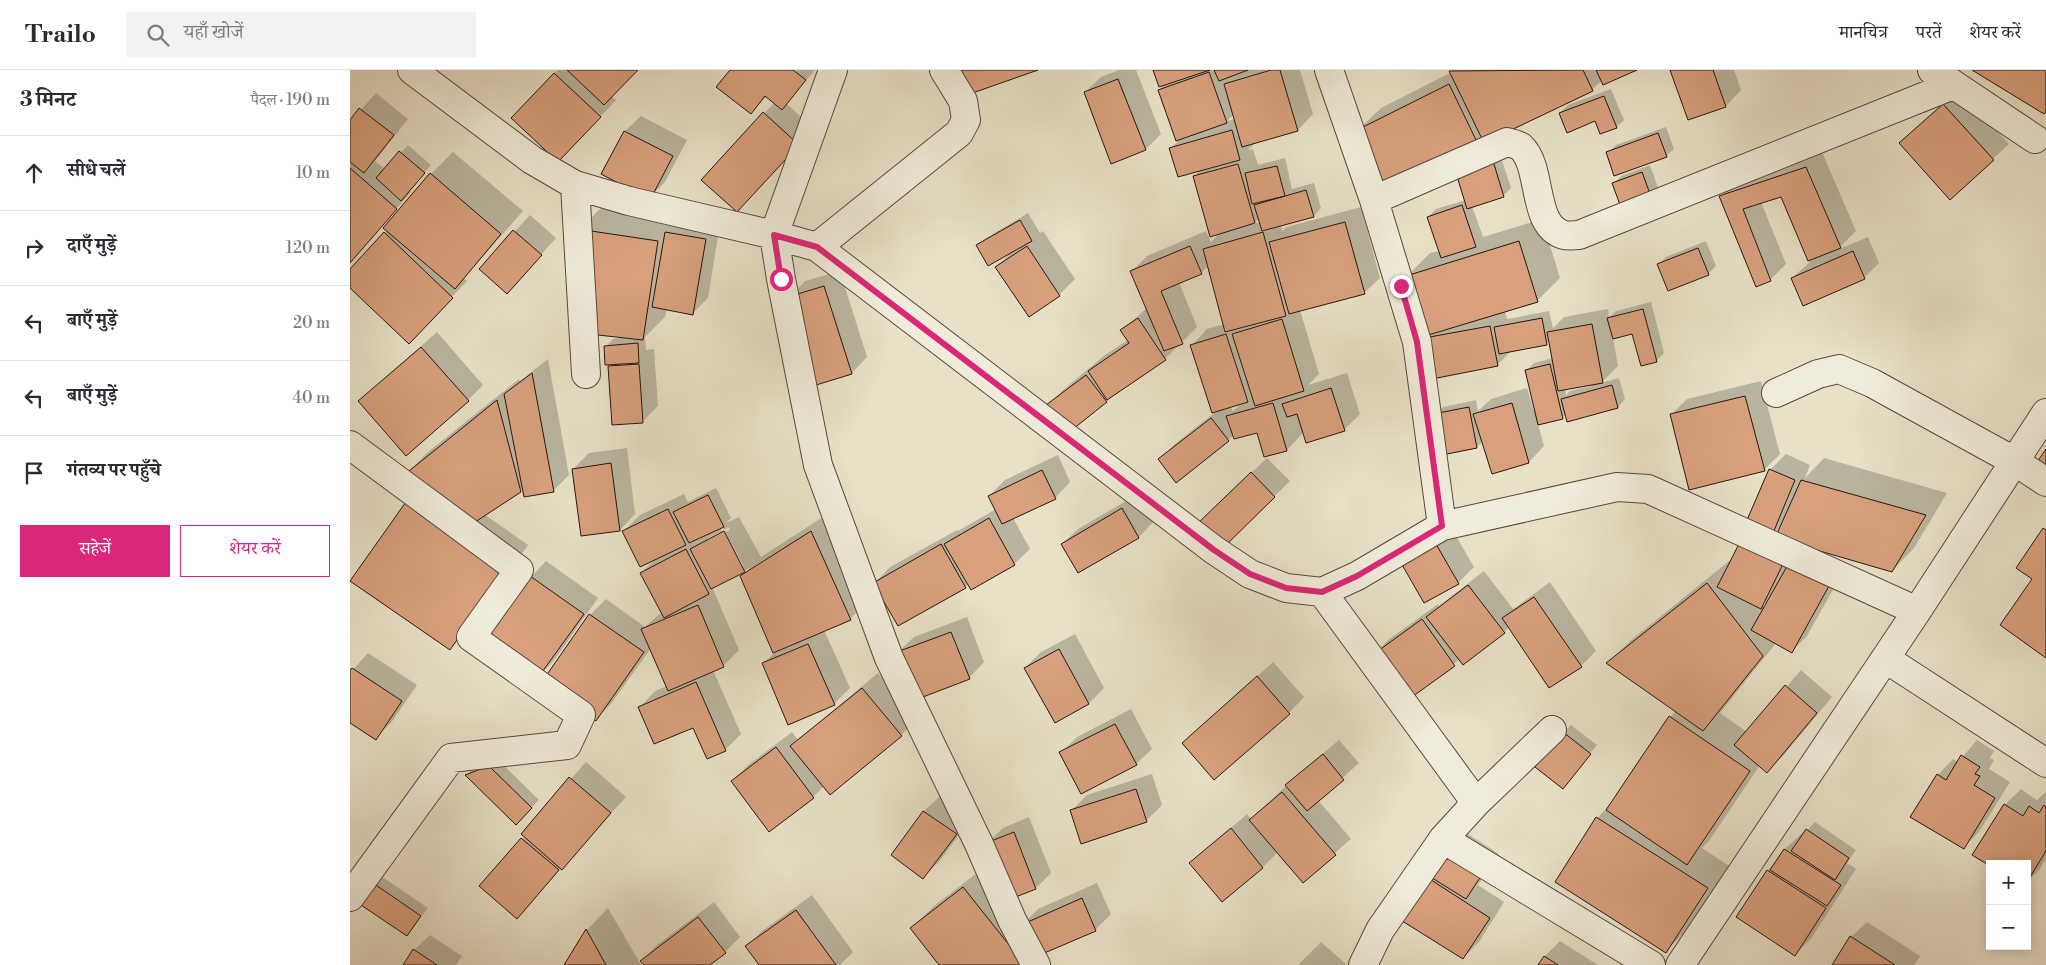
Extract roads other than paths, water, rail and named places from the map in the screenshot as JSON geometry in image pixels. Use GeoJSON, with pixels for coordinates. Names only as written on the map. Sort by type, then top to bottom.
{"type":"FeatureCollection","features":[{"type":"Feature","properties":{"kind":"street"},"geometry":{"type":"LineString","coordinates":[[412,70],[532,160],[575,185],[629,202],[774,235],[817,247],[1214,550],[1250,574],[1286,588],[1322,592],[1357,576],[1442,526],[1618,487],[1648,489],[1917,612]]}},
{"type":"Feature","properties":{"kind":"street"},"geometry":{"type":"LineString","coordinates":[[833,70],[774,235],[818,465],[889,658],[978,844],[1012,920],[1036,965]]}},
{"type":"Feature","properties":{"kind":"street"},"geometry":{"type":"LineString","coordinates":[[817,247],[959,133],[966,120],[963,101],[944,70]]}},
{"type":"Feature","properties":{"kind":"street"},"geometry":{"type":"LineString","coordinates":[[1329,70],[1374,200],[1417,342],[1442,526]]}},
{"type":"Feature","properties":{"kind":"street"},"geometry":{"type":"LineString","coordinates":[[1374,200],[1507,142],[1520,147],[1530,162],[1544,214],[1551,226],[1563,235],[1579,236],[1942,77],[2035,139]]}},
{"type":"Feature","properties":{"kind":"street"},"geometry":{"type":"LineString","coordinates":[[575,185],[586,374]]}},
{"type":"Feature","properties":{"kind":"street"},"geometry":{"type":"LineString","coordinates":[[1776,393],[1818,374],[1839,369],[1872,383],[2014,461],[2046,482]]}},
{"type":"Feature","properties":{"kind":"street"},"geometry":{"type":"LineString","coordinates":[[1680,965],[1917,612],[2046,413]]}},
{"type":"Feature","properties":{"kind":"street"},"geometry":{"type":"LineString","coordinates":[[350,446],[519,570],[471,637],[581,715],[567,745],[451,758],[350,897]]}},
{"type":"Feature","properties":{"kind":"street"},"geometry":{"type":"LineString","coordinates":[[1322,592],[1476,803]]}},
{"type":"Feature","properties":{"kind":"street"},"geometry":{"type":"LineString","coordinates":[[1886,658],[2046,763]]}},
{"type":"Feature","properties":{"kind":"street"},"geometry":{"type":"LineString","coordinates":[[1363,965],[1380,930],[1443,839],[1476,803],[1552,730]]}},
{"type":"Feature","properties":{"kind":"street"},"geometry":{"type":"LineString","coordinates":[[1443,839],[1651,965]]}}]}
